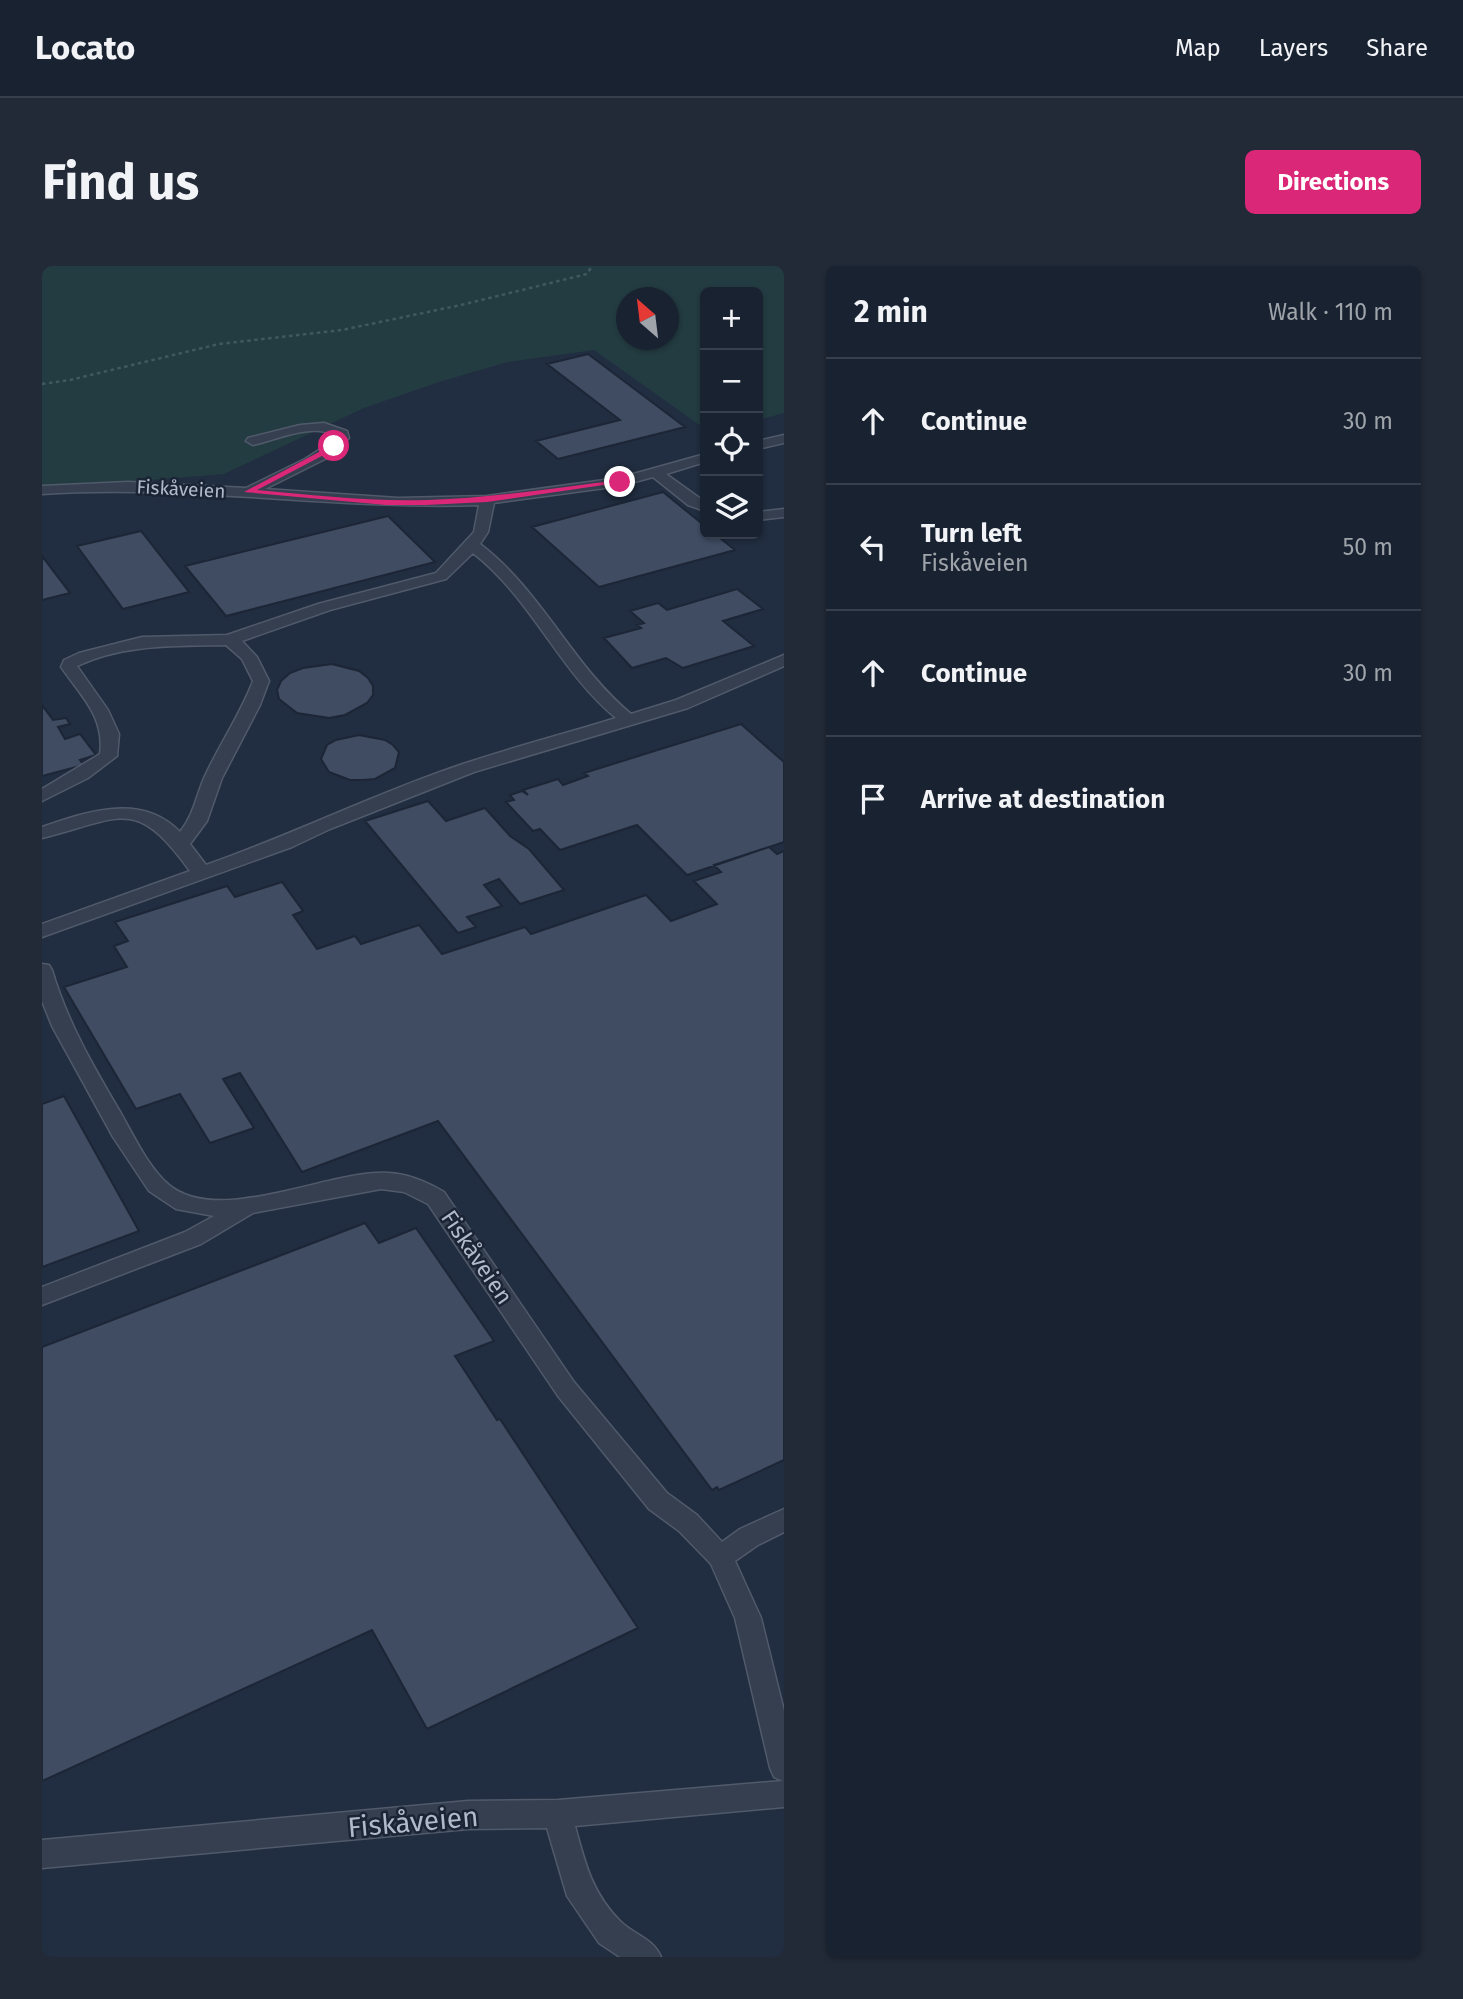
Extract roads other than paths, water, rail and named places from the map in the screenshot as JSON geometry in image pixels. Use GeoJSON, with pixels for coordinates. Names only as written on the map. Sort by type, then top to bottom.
{"type":"FeatureCollection","features":[{"type":"Feature","properties":{"kind":"lane"},"geometry":{"type":"LineString","coordinates":[[248,492],[317,457],[334,446],[342,434],[333,428],[318,426],[253,441]]}},
{"type":"Feature","properties":{"kind":"lane"},"geometry":{"type":"LineString","coordinates":[[763,444],[784,439]]}},
{"type":"Feature","properties":{"kind":"lane","name":"Fiskåveien"},"geometry":{"type":"LineString","coordinates":[[42,491],[126,486],[386,502],[487,499],[620,482],[700,459]]}},
{"type":"Feature","properties":{"kind":"lane"},"geometry":{"type":"LineString","coordinates":[[655,472],[700,506]]}},
{"type":"Feature","properties":{"kind":"lane"},"geometry":{"type":"LineString","coordinates":[[42,796],[108,756],[111,734],[100,710],[69,667],[70,663],[85,656],[142,642],[229,640],[324,607],[441,576],[472,545],[481,531],[487,499]]}},
{"type":"Feature","properties":{"kind":"lane"},"geometry":{"type":"LineString","coordinates":[[763,515],[784,513]]}},
{"type":"Feature","properties":{"kind":"lane"},"geometry":{"type":"LineString","coordinates":[[472,545],[496,562],[526,592],[601,697],[629,721]]}},
{"type":"Feature","properties":{"kind":"lane"},"geometry":{"type":"LineString","coordinates":[[179,845],[198,821],[213,778],[252,705],[261,681],[252,659],[239,645],[229,640]]}},
{"type":"Feature","properties":{"kind":"lane"},"geometry":{"type":"LineString","coordinates":[[42,931],[286,843],[324,825],[468,768],[681,704],[784,660]]}},
{"type":"Feature","properties":{"kind":"lane"},"geometry":{"type":"LineString","coordinates":[[42,832],[107,813],[122,812],[148,818],[165,827],[202,873]]}},
{"type":"Feature","properties":{"kind":"lane","name":"Fiskåveien"},"geometry":{"type":"LineString","coordinates":[[42,970],[65,1037],[120,1130],[159,1187],[178,1200],[202,1208],[251,1205],[382,1181],[410,1186],[436,1198],[566,1389],[658,1501],[688,1523],[720,1557],[748,1618],[784,1768]]}},
{"type":"Feature","properties":{"kind":"lane","name":"Fiskåveien"},"geometry":{"type":"LineString","coordinates":[[42,1296],[193,1238],[251,1205]]}},
{"type":"Feature","properties":{"kind":"lane"},"geometry":{"type":"LineString","coordinates":[[720,1557],[750,1537],[784,1520]]}},
{"type":"Feature","properties":{"kind":"lane","name":"Fiskåveien"},"geometry":{"type":"LineString","coordinates":[[42,1854],[468,1815],[558,1814],[784,1794]]}},
{"type":"Feature","properties":{"kind":"lane"},"geometry":{"type":"LineString","coordinates":[[558,1814],[577,1886],[610,1932],[646,1957]]}}]}
